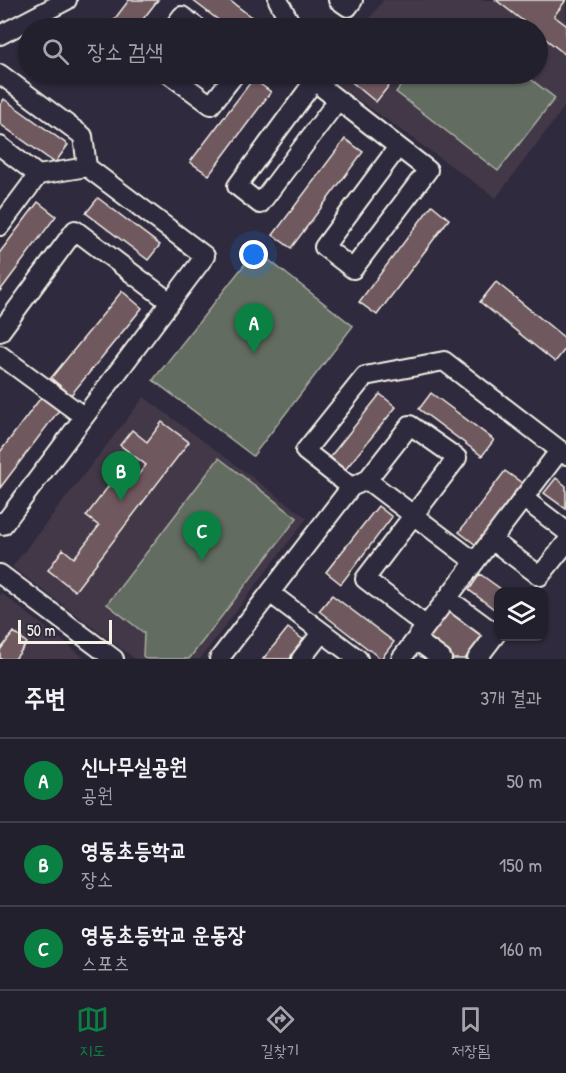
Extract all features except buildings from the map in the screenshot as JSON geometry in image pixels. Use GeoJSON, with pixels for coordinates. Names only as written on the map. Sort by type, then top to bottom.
{"type":"FeatureCollection","features":[{"type":"Feature","properties":{"kind":"street"},"geometry":{"type":"LineString","coordinates":[[33,18],[67,0]]}},
{"type":"Feature","properties":{"kind":"street"},"geometry":{"type":"LineString","coordinates":[[278,0],[288,18]]}},
{"type":"Feature","properties":{"kind":"street"},"geometry":{"type":"LineString","coordinates":[[338,0],[348,8],[353,0]]}},
{"type":"Feature","properties":{"kind":"street"},"geometry":{"type":"LineString","coordinates":[[0,35],[18,26]]}},
{"type":"Feature","properties":{"kind":"street"},"geometry":{"type":"LineString","coordinates":[[0,74],[83,136],[87,167],[205,256],[3,525],[0,522]]}},
{"type":"Feature","properties":{"kind":"street"},"geometry":{"type":"LineString","coordinates":[[183,84],[212,105],[228,84]]}},
{"type":"Feature","properties":{"kind":"street"},"geometry":{"type":"LineString","coordinates":[[311,84],[237,186],[260,204],[338,100]]}},
{"type":"Feature","properties":{"kind":"street"},"geometry":{"type":"LineString","coordinates":[[322,84],[324,89],[428,170],[353,269],[324,247],[398,147]]}},
{"type":"Feature","properties":{"kind":"street"},"geometry":{"type":"LineString","coordinates":[[0,146],[38,175]]}},
{"type":"Feature","properties":{"kind":"street"},"geometry":{"type":"LineString","coordinates":[[0,226],[38,175],[87,167]]}},
{"type":"Feature","properties":{"kind":"street"},"geometry":{"type":"LineString","coordinates":[[0,332],[75,230],[170,302]]}},
{"type":"Feature","properties":{"kind":"street"},"geometry":{"type":"LineString","coordinates":[[0,355],[83,416]]}},
{"type":"Feature","properties":{"kind":"street"},"geometry":{"type":"LineString","coordinates":[[401,659],[492,540],[523,498],[563,453],[444,361],[365,376],[305,450],[413,514],[475,562]]}},
{"type":"Feature","properties":{"kind":"street"},"geometry":{"type":"LineString","coordinates":[[219,659],[359,483],[410,424],[457,459],[365,579],[421,633],[442,659]]}},
{"type":"Feature","properties":{"kind":"street"},"geometry":{"type":"LineString","coordinates":[[523,498],[566,531]]}},
{"type":"Feature","properties":{"kind":"street"},"geometry":{"type":"LineString","coordinates":[[492,540],[540,576],[566,543]]}},
{"type":"Feature","properties":{"kind":"street"},"geometry":{"type":"LineString","coordinates":[[0,574],[114,659]]}},
{"type":"Feature","properties":{"kind":"street"},"geometry":{"type":"LineString","coordinates":[[270,593],[358,659]]}},
{"type":"Feature","properties":{"kind":"street"},"geometry":{"type":"LineString","coordinates":[[447,598],[496,634],[477,659]]}},
{"type":"Feature","properties":{"kind":"street"},"geometry":{"type":"LineString","coordinates":[[301,659],[322,632]]}},
{"type":"Feature","properties":{"kind":"shaded area"},"geometry":{"type":"Polygon","coordinates":[[[383,0],[566,0],[566,105],[496,198],[336,84],[548,84],[548,18],[370,18],[383,0]]]}},
{"type":"Feature","properties":{"kind":"shaded area"},"geometry":{"type":"Polygon","coordinates":[[[144,397],[307,518],[200,659],[135,659],[12,567],[144,397]]]}},
{"type":"Feature","properties":{"kind":"shaded area"},"geometry":{"type":"Polygon","coordinates":[[[0,592],[86,659],[0,659],[0,592]]]}},
{"type":"Feature","properties":{"kind":"green space"},"geometry":{"type":"Polygon","coordinates":[[[402,84],[537,84],[555,98],[498,171],[396,92],[402,84]]]}},
{"type":"Feature","properties":{"kind":"green space"},"geometry":{"type":"Polygon","coordinates":[[[256,250],[353,326],[253,456],[153,380],[256,250]]]}},
{"type":"Feature","properties":{"kind":"green space"},"geometry":{"type":"Polygon","coordinates":[[[219,458],[297,518],[189,659],[146,659],[143,656],[144,633],[107,604],[219,458]]]}},
{"type":"Feature","properties":{"kind":"place","name":"신나무실공원"},"geometry":{"type":"Point","coordinates":[254,353]}},
{"type":"Feature","properties":{"kind":"place","name":"영동초등학교"},"geometry":{"type":"Point","coordinates":[121,501]}},
{"type":"Feature","properties":{"kind":"place","name":"영동초등학교 운동장"},"geometry":{"type":"Point","coordinates":[202,561]}}]}
